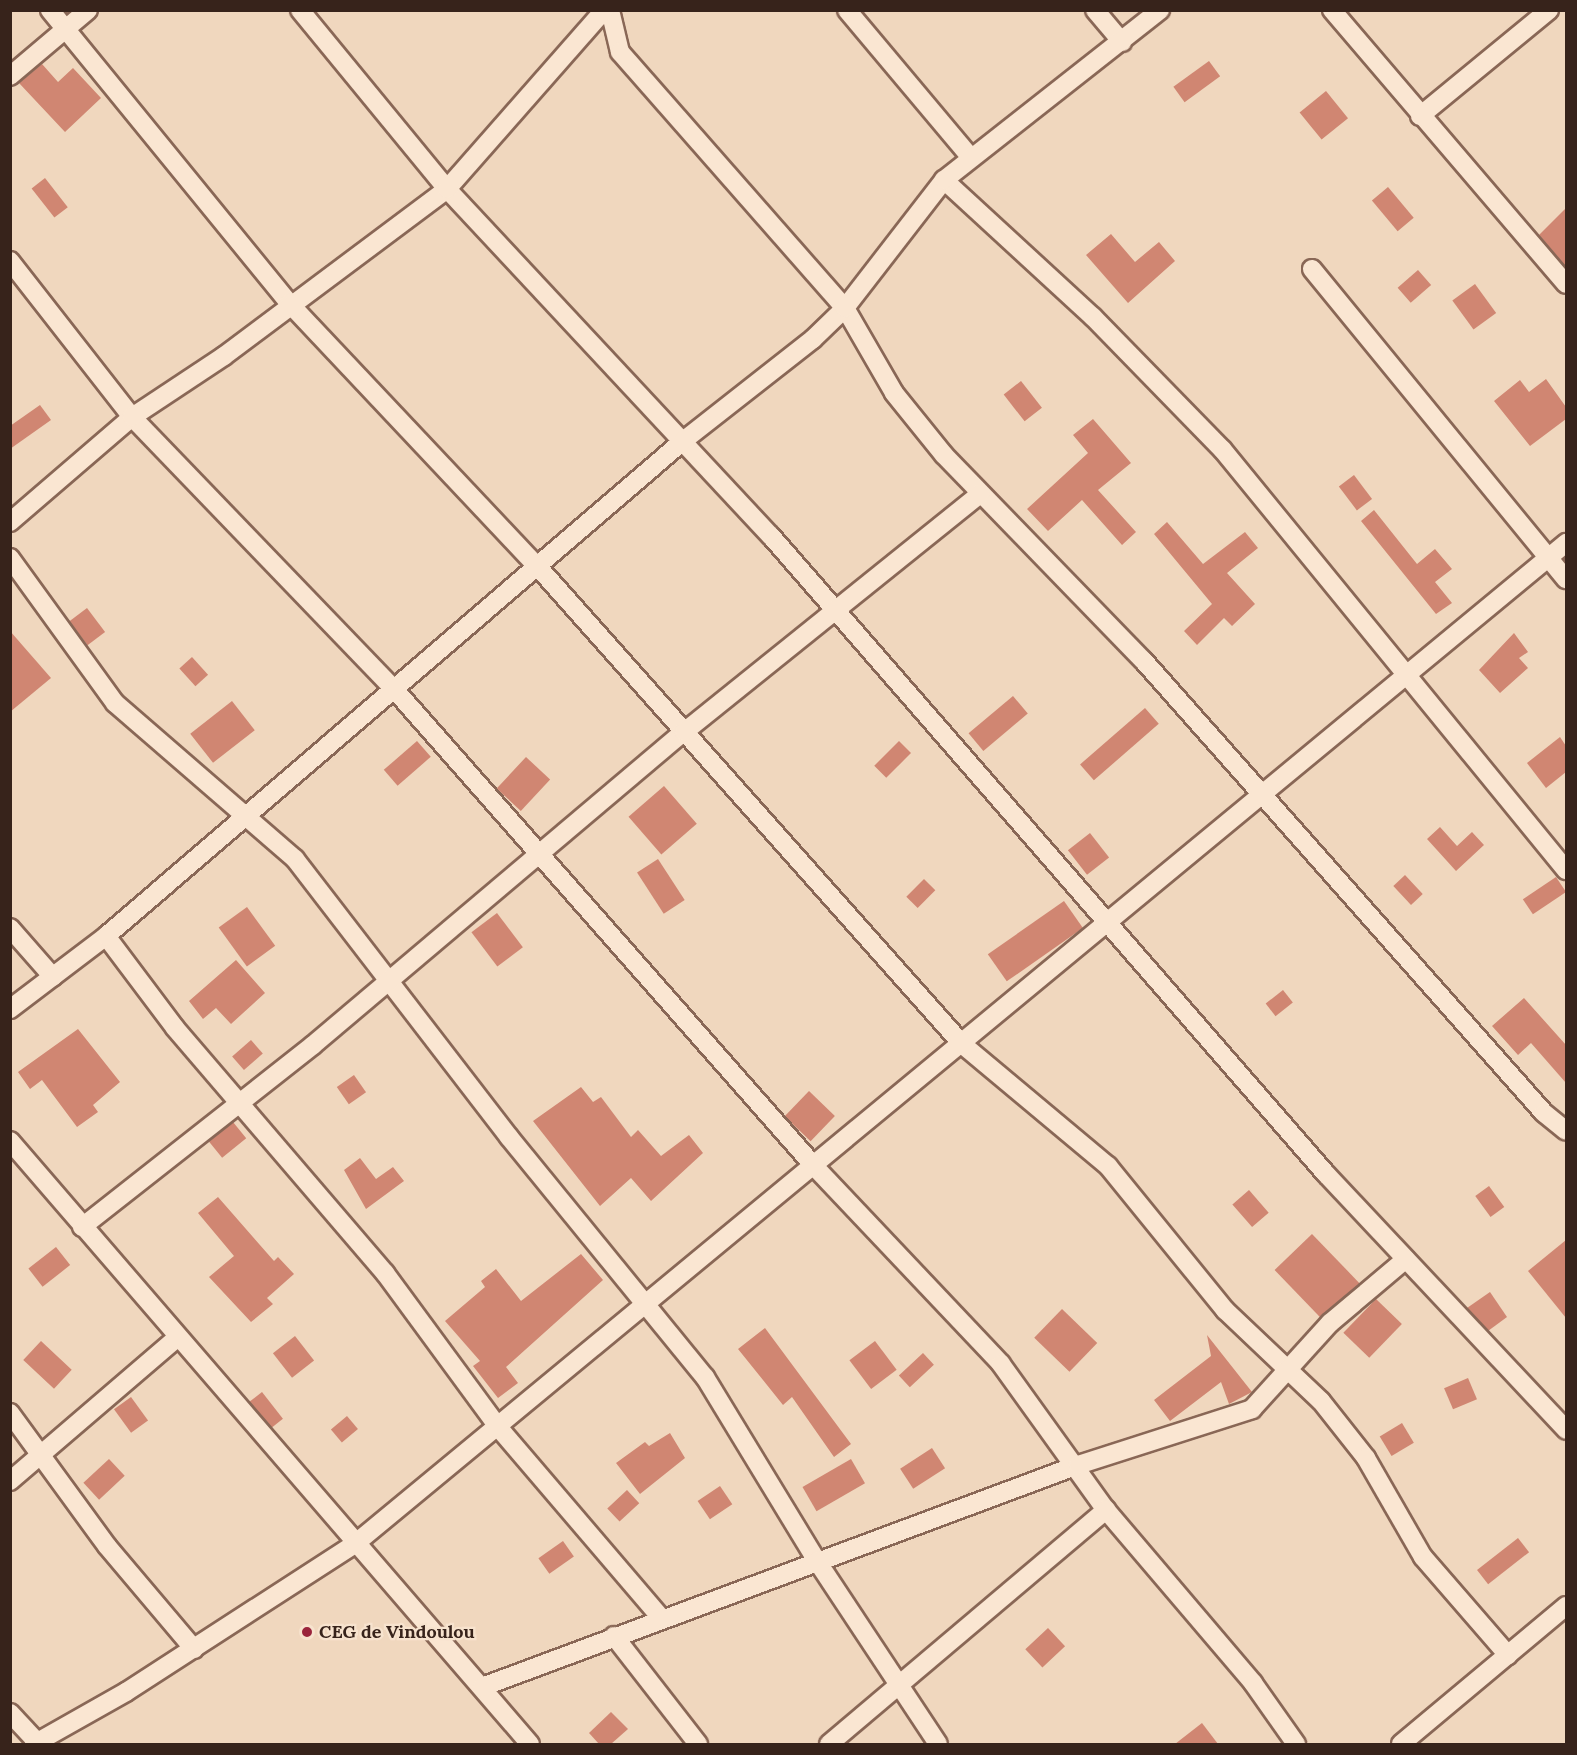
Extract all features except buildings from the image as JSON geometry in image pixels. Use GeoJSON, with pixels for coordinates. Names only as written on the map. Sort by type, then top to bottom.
{"type":"FeatureCollection","features":[{"type":"Feature","properties":{"kind":"street"},"geometry":{"type":"LineString","coordinates":[[51,10],[289,303],[539,568],[962,1044],[1108,1166],[1225,1310],[1287,1368],[1366,1458],[1423,1557],[1508,1656]]}},
{"type":"Feature","properties":{"kind":"street"},"geometry":{"type":"LineString","coordinates":[[10,76],[88,10]]}},
{"type":"Feature","properties":{"kind":"street"},"geometry":{"type":"LineString","coordinates":[[300,10],[447,189],[684,441],[1107,923],[1406,1259],[1566,1431]]}},
{"type":"Feature","properties":{"kind":"street"},"geometry":{"type":"LineString","coordinates":[[10,522],[132,417],[224,356],[289,303],[447,189],[604,10]]}},
{"type":"Feature","properties":{"kind":"street"},"geometry":{"type":"LineString","coordinates":[[610,10],[620,52],[846,308],[894,393],[980,494],[1143,660],[1566,1131]]}},
{"type":"Feature","properties":{"kind":"street"},"geometry":{"type":"LineString","coordinates":[[847,10],[971,158]]}},
{"type":"Feature","properties":{"kind":"street"},"geometry":{"type":"LineString","coordinates":[[1095,10],[1122,42]]}},
{"type":"Feature","properties":{"kind":"street"},"geometry":{"type":"LineString","coordinates":[[10,1009],[106,936],[539,568],[684,441],[846,308],[944,180],[1160,10]]}},
{"type":"Feature","properties":{"kind":"street"},"geometry":{"type":"LineString","coordinates":[[1332,10],[1420,116],[1566,284]]}},
{"type":"Feature","properties":{"kind":"street"},"geometry":{"type":"LineString","coordinates":[[1420,116],[1549,10]]}},
{"type":"Feature","properties":{"kind":"street"},"geometry":{"type":"LineString","coordinates":[[944,180],[1093,317],[1222,449],[1409,673],[1566,870]]}},
{"type":"Feature","properties":{"kind":"street"},"geometry":{"type":"LineString","coordinates":[[10,261],[132,417],[395,690],[814,1166],[1001,1364],[1078,1465],[1106,1510],[1238,1665],[1296,1744]]}},
{"type":"Feature","properties":{"kind":"street"},"geometry":{"type":"LineString","coordinates":[[1312,269],[1566,579]]}},
{"type":"Feature","properties":{"kind":"street"},"geometry":{"type":"LineString","coordinates":[[82,1227],[242,1100],[684,732],[836,613],[980,494]]}},
{"type":"Feature","properties":{"kind":"street"},"geometry":{"type":"LineString","coordinates":[[10,1713],[35,1743],[194,1649],[356,1544],[1566,543]]}},
{"type":"Feature","properties":{"kind":"street"},"geometry":{"type":"LineString","coordinates":[[10,558],[115,703],[295,859],[386,979],[721,1398],[817,1561],[938,1744]]}},
{"type":"Feature","properties":{"kind":"street"},"geometry":{"type":"LineString","coordinates":[[10,928],[53,978]]}},
{"type":"Feature","properties":{"kind":"street"},"geometry":{"type":"LineString","coordinates":[[106,936],[176,1028],[242,1100],[385,1273],[498,1427],[661,1618]]}},
{"type":"Feature","properties":{"kind":"street"},"geometry":{"type":"LineString","coordinates":[[10,1142],[530,1744]]}},
{"type":"Feature","properties":{"kind":"street"},"geometry":{"type":"LineString","coordinates":[[482,1687],[661,1618],[1078,1465],[1252,1409],[1265,1401],[1287,1368],[1330,1323],[1406,1259]]}},
{"type":"Feature","properties":{"kind":"street"},"geometry":{"type":"LineString","coordinates":[[10,1481],[178,1337]]}},
{"type":"Feature","properties":{"kind":"street"},"geometry":{"type":"LineString","coordinates":[[10,1413],[42,1453],[107,1546],[194,1649]]}},
{"type":"Feature","properties":{"kind":"street"},"geometry":{"type":"LineString","coordinates":[[829,1744],[1106,1510]]}},
{"type":"Feature","properties":{"kind":"street"},"geometry":{"type":"LineString","coordinates":[[1401,1744],[1566,1606]]}},
{"type":"Feature","properties":{"kind":"street"},"geometry":{"type":"LineString","coordinates":[[614,1636],[698,1744]]}},
{"type":"Feature","properties":{"kind":"place","name":"CEG de Vindoulou"},"geometry":{"type":"Point","coordinates":[307,1632]}}]}
